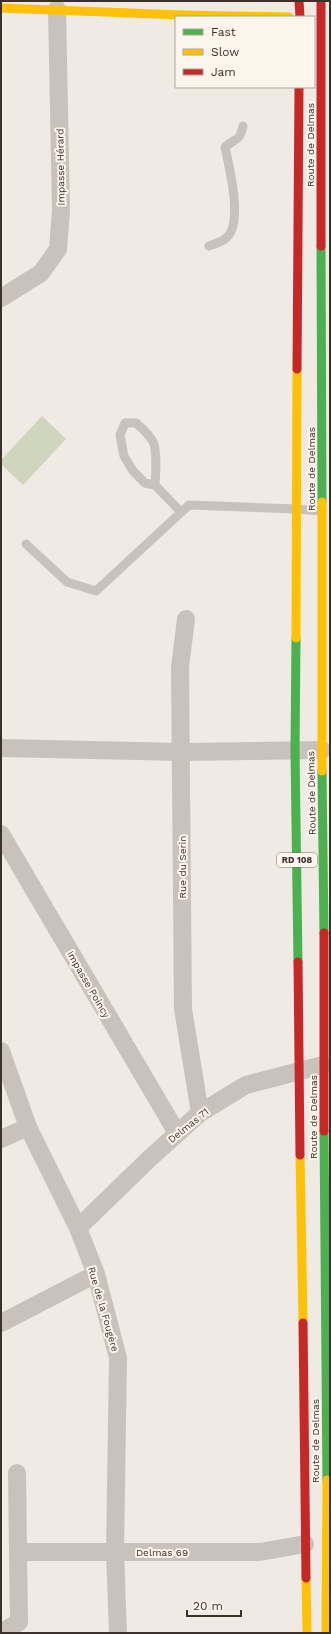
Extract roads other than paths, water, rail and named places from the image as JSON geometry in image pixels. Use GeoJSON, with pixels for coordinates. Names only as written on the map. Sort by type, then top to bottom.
{"type":"FeatureCollection","features":[{"type":"Feature","properties":{"kind":"main road"},"geometry":{"type":"LineString","coordinates":[[300,1],[300,16]]}},
{"type":"Feature","properties":{"kind":"main road","name":"Route de Delmas"},"geometry":{"type":"LineString","coordinates":[[320,1],[317,16],[322,511],[322,750],[327,984],[323,1065],[328,1533],[326,1633]]}},
{"type":"Feature","properties":{"kind":"main road"},"geometry":{"type":"LineString","coordinates":[[1,8],[236,16]]}},
{"type":"Feature","properties":{"kind":"main road","name":"Route de Delmas"},"geometry":{"type":"LineString","coordinates":[[299,88],[295,751],[307,1633]]}},
{"type":"Feature","properties":{"kind":"main road"},"geometry":{"type":"LineString","coordinates":[[305,1544],[328,1533]]}},
{"type":"Feature","properties":{"kind":"street","name":"Impasse Hérard"},"geometry":{"type":"LineString","coordinates":[[1,298],[41,273],[58,249],[61,211],[57,9]]}},
{"type":"Feature","properties":{"kind":"street","name":"Rue du Serin"},"geometry":{"type":"LineString","coordinates":[[186,620],[180,667],[182,752],[183,1009],[200,1113]]}},
{"type":"Feature","properties":{"kind":"street"},"geometry":{"type":"LineString","coordinates":[[1,748],[182,752],[322,750]]}},
{"type":"Feature","properties":{"kind":"street","name":"Impasse Poincy"},"geometry":{"type":"LineString","coordinates":[[1,834],[177,1133]]}},
{"type":"Feature","properties":{"kind":"street","name":"Rue de la Fougère"},"geometry":{"type":"LineString","coordinates":[[1,1051],[28,1127],[78,1228],[96,1274],[118,1358],[115,1552],[118,1633]]}},
{"type":"Feature","properties":{"kind":"street","name":"Delmas 71"},"geometry":{"type":"LineString","coordinates":[[78,1228],[149,1159],[200,1113],[246,1086],[323,1065]]}},
{"type":"Feature","properties":{"kind":"street"},"geometry":{"type":"LineString","coordinates":[[1,1139],[28,1127]]}},
{"type":"Feature","properties":{"kind":"street"},"geometry":{"type":"LineString","coordinates":[[1,1323],[96,1274]]}},
{"type":"Feature","properties":{"kind":"street"},"geometry":{"type":"LineString","coordinates":[[1,1633],[18,1622],[17,1473]]}},
{"type":"Feature","properties":{"kind":"street","name":"Delmas 69"},"geometry":{"type":"LineString","coordinates":[[18,1552],[260,1552],[305,1544]]}},
{"type":"Feature","properties":{"kind":"lane"},"geometry":{"type":"LineString","coordinates":[[209,246],[227,238],[234,227],[232,180],[225,148],[228,144],[236,141],[242,135],[243,126]]}},
{"type":"Feature","properties":{"kind":"lane"},"geometry":{"type":"LineString","coordinates":[[155,485],[156,468],[153,443],[145,431],[136,423],[125,423],[120,435],[124,456],[133,471],[145,483],[155,485],[182,512]]}},
{"type":"Feature","properties":{"kind":"lane"},"geometry":{"type":"LineString","coordinates":[[26,544],[66,582],[96,592],[189,505],[322,511]]}}]}
